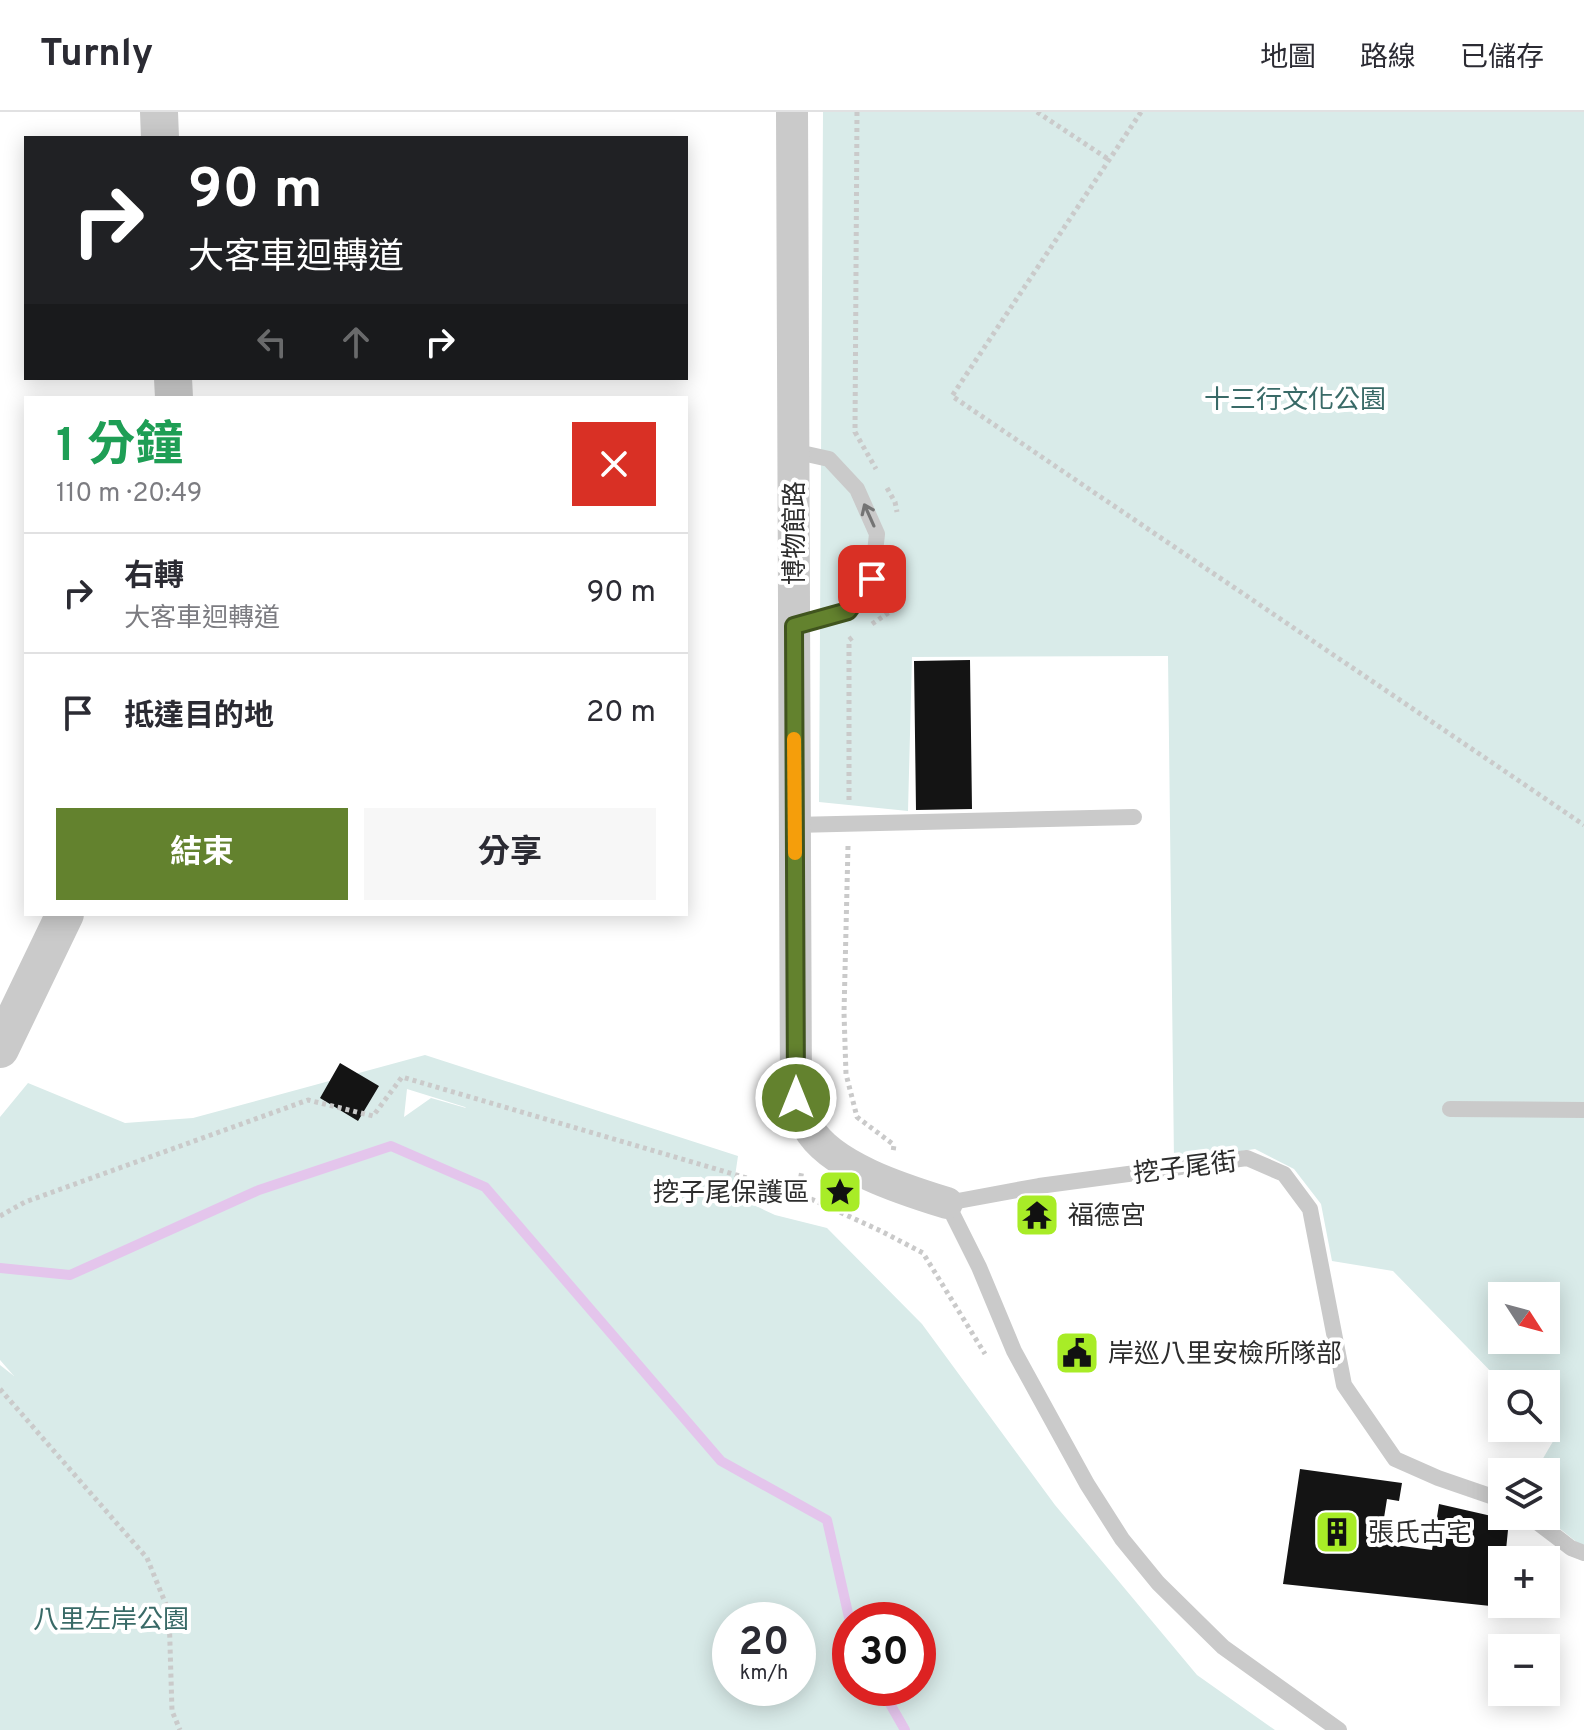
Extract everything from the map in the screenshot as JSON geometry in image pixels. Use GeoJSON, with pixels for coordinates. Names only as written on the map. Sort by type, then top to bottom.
{"type":"FeatureCollection","features":[{"type":"Feature","properties":{"kind":"street"},"geometry":{"type":"LineString","coordinates":[[159,112],[160,136]]}},
{"type":"Feature","properties":{"kind":"street","name":"博物館路"},"geometry":{"type":"LineString","coordinates":[[792,112],[796,1098]]}},
{"type":"Feature","properties":{"kind":"street"},"geometry":{"type":"LineString","coordinates":[[0,1049],[64,916]]}},
{"type":"Feature","properties":{"kind":"street","name":"挖子尾街"},"geometry":{"type":"LineString","coordinates":[[796,1098],[809,1129],[830,1151],[889,1185],[947,1203]]}},
{"type":"Feature","properties":{"kind":"lane"},"geometry":{"type":"LineString","coordinates":[[793,451],[829,459],[857,489],[877,534],[872,579],[848,611],[794,626]]}},
{"type":"Feature","properties":{"kind":"lane"},"geometry":{"type":"LineString","coordinates":[[794,825],[1134,817]]}},
{"type":"Feature","properties":{"kind":"lane"},"geometry":{"type":"LineString","coordinates":[[1450,1109],[1584,1110]]}},
{"type":"Feature","properties":{"kind":"lane","name":"挖子尾街"},"geometry":{"type":"LineString","coordinates":[[947,1203],[1039,1186],[1247,1158],[1284,1174],[1310,1209],[1344,1385],[1395,1459],[1488,1495]]}},
{"type":"Feature","properties":{"kind":"lane"},"geometry":{"type":"LineString","coordinates":[[947,1203],[979,1267],[1014,1351],[1087,1484],[1122,1539],[1158,1583],[1223,1647],[1339,1730]]}},
{"type":"Feature","properties":{"kind":"lane"},"geometry":{"type":"LineString","coordinates":[[1547,1530],[1571,1548],[1584,1553]]}},
{"type":"Feature","properties":{"kind":"path"},"geometry":{"type":"LineString","coordinates":[[857,112],[855,432],[895,502],[897,515]]}},
{"type":"Feature","properties":{"kind":"path"},"geometry":{"type":"LineString","coordinates":[[1037,112],[1108,159]]}},
{"type":"Feature","properties":{"kind":"path"},"geometry":{"type":"LineString","coordinates":[[1141,112],[952,396],[1584,825]]}},
{"type":"Feature","properties":{"kind":"path"},"geometry":{"type":"LineString","coordinates":[[870,625],[891,611],[904,566],[901,541]]}},
{"type":"Feature","properties":{"kind":"path"},"geometry":{"type":"LineString","coordinates":[[860,632],[849,640],[849,825],[844,1013],[846,1074],[857,1117],[894,1145],[889,1185]]}},
{"type":"Feature","properties":{"kind":"path"},"geometry":{"type":"LineString","coordinates":[[0,1216],[25,1202],[308,1100],[373,1116],[402,1077],[798,1193],[881,1231]]}},
{"type":"Feature","properties":{"kind":"path"},"geometry":{"type":"LineString","coordinates":[[0,1389],[147,1558],[169,1612],[172,1711],[180,1730]]}},
{"type":"Feature","properties":{"kind":"green space","name":"十三行文化公園"},"geometry":{"type":"Polygon","coordinates":[[[823,112],[1584,112],[1584,1545],[1560,1529],[1560,1458],[1543,1458],[1553,1442],[1560,1442],[1560,1370],[1489,1370],[1393,1271],[1332,1261],[1321,1204],[1294,1169],[1255,1149],[1174,1161],[1168,656],[912,657],[908,811],[819,802],[823,112]]]}},
{"type":"Feature","properties":{"kind":"green space","name":"八里左岸公園"},"geometry":{"type":"Polygon","coordinates":[[[425,1055],[738,1156],[733,1190],[711,1185],[775,1215],[827,1228],[922,1324],[1055,1505],[1197,1675],[1275,1730],[0,1730],[0,1365],[14,1376],[0,1360],[0,1117],[28,1083],[125,1123],[193,1118],[425,1055]],[[407,1089],[404,1117],[431,1098],[465,1107],[407,1089]]]}},
{"type":"Feature","properties":{"kind":"building"},"geometry":{"type":"Polygon","coordinates":[[[970,660],[972,809],[916,810],[914,661],[970,660]]]}},
{"type":"Feature","properties":{"kind":"building"},"geometry":{"type":"Polygon","coordinates":[[[340,1063],[379,1086],[358,1121],[320,1098],[340,1063]]]}},
{"type":"Feature","properties":{"kind":"building","name":"張氏古宅"},"geometry":{"type":"Polygon","coordinates":[[[1300,1469],[1402,1483],[1399,1501],[1387,1499],[1380,1543],[1432,1550],[1439,1504],[1488,1515],[1488,1530],[1508,1530],[1506,1546],[1488,1546],[1488,1606],[1283,1584],[1300,1469]]]}},
{"type":"Feature","properties":{"kind":"waterway"},"geometry":{"type":"LineString","coordinates":[[0,1268],[70,1275],[259,1190],[391,1146],[485,1187],[721,1461],[827,1520],[845,1602]]}},
{"type":"Feature","properties":{"kind":"waterway"},"geometry":{"type":"LineString","coordinates":[[891,1706],[905,1730]]}},
{"type":"Feature","properties":{"kind":"slow traffic"},"geometry":{"type":"LineString","coordinates":[[794,739],[795,853]]}},
{"type":"Feature","properties":{"kind":"place","name":"挖子尾保護區"},"geometry":{"type":"Point","coordinates":[840,1192]}},
{"type":"Feature","properties":{"kind":"place","name":"福德宮"},"geometry":{"type":"Point","coordinates":[1037,1215]}},
{"type":"Feature","properties":{"kind":"place","name":"岸巡八里安檢所隊部"},"geometry":{"type":"Point","coordinates":[1077,1353]}},
{"type":"Feature","properties":{"kind":"place","name":"張氏古宅"},"geometry":{"type":"Point","coordinates":[1337,1532]}},
{"type":"Feature","properties":{"kind":"route"},"geometry":{"type":"LineString","coordinates":[[796,1098],[794,626],[848,611],[872,579]]}}]}
